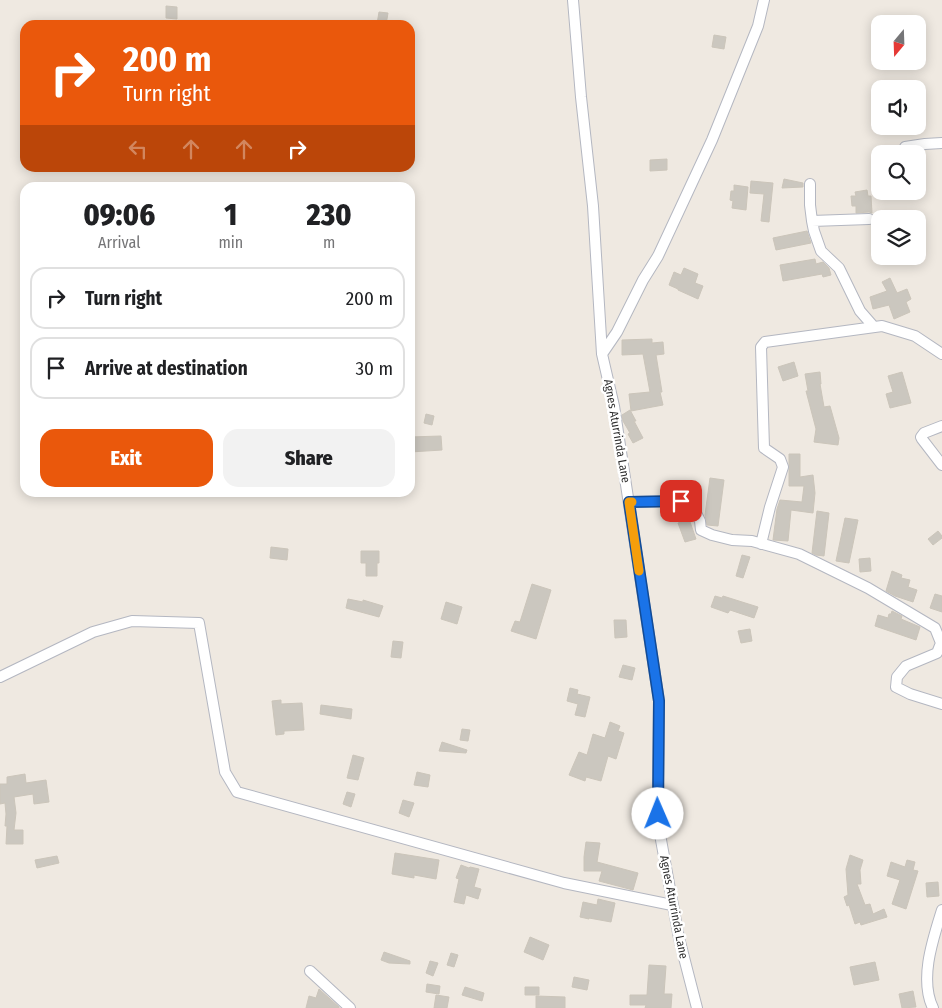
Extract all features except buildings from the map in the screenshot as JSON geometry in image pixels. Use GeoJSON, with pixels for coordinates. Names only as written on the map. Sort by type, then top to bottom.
{"type":"FeatureCollection","features":[{"type":"Feature","properties":{"kind":"street","name":"Agnes Aturrinda Lane"},"geometry":{"type":"LineString","coordinates":[[574,0],[581,97],[594,206],[602,354],[614,406],[659,701],[659,829],[678,938],[696,1008]]}},
{"type":"Feature","properties":{"kind":"street"},"geometry":{"type":"LineString","coordinates":[[602,354],[616,332],[642,280],[658,256],[712,140],[758,26],[764,0]]}},
{"type":"Feature","properties":{"kind":"street"},"geometry":{"type":"LineString","coordinates":[[919,145],[942,143]]}},
{"type":"Feature","properties":{"kind":"street"},"geometry":{"type":"LineString","coordinates":[[810,184],[812,221],[821,251],[838,268],[860,311],[874,327]]}},
{"type":"Feature","properties":{"kind":"street"},"geometry":{"type":"LineString","coordinates":[[812,221],[870,219]]}},
{"type":"Feature","properties":{"kind":"street"},"geometry":{"type":"LineString","coordinates":[[761,544],[770,507],[783,467],[780,459],[764,448],[762,347],[765,342],[882,326],[915,336],[942,354]]}},
{"type":"Feature","properties":{"kind":"street"},"geometry":{"type":"LineString","coordinates":[[942,426],[924,433],[921,437],[942,465]]}},
{"type":"Feature","properties":{"kind":"street"},"geometry":{"type":"LineString","coordinates":[[629,502],[681,501],[691,503],[700,521],[701,530],[732,540],[752,541],[799,554],[868,588],[935,628],[941,643],[937,653],[906,666],[897,676],[896,687],[910,694],[942,704]]}},
{"type":"Feature","properties":{"kind":"street"},"geometry":{"type":"LineString","coordinates":[[0,677],[93,632],[132,621],[199,623],[224,772],[237,792],[564,883],[672,904]]}},
{"type":"Feature","properties":{"kind":"street"},"geometry":{"type":"LineString","coordinates":[[933,1008],[929,1000],[927,979],[932,942],[942,910]]}},
{"type":"Feature","properties":{"kind":"street"},"geometry":{"type":"LineString","coordinates":[[310,971],[350,1008]]}},
{"type":"Feature","properties":{"kind":"slow traffic"},"geometry":{"type":"LineString","coordinates":[[632,502],[629,502],[639,571]]}},
{"type":"Feature","properties":{"kind":"route"},"geometry":{"type":"LineString","coordinates":[[658,814],[659,701],[629,502],[681,501]]}}]}
